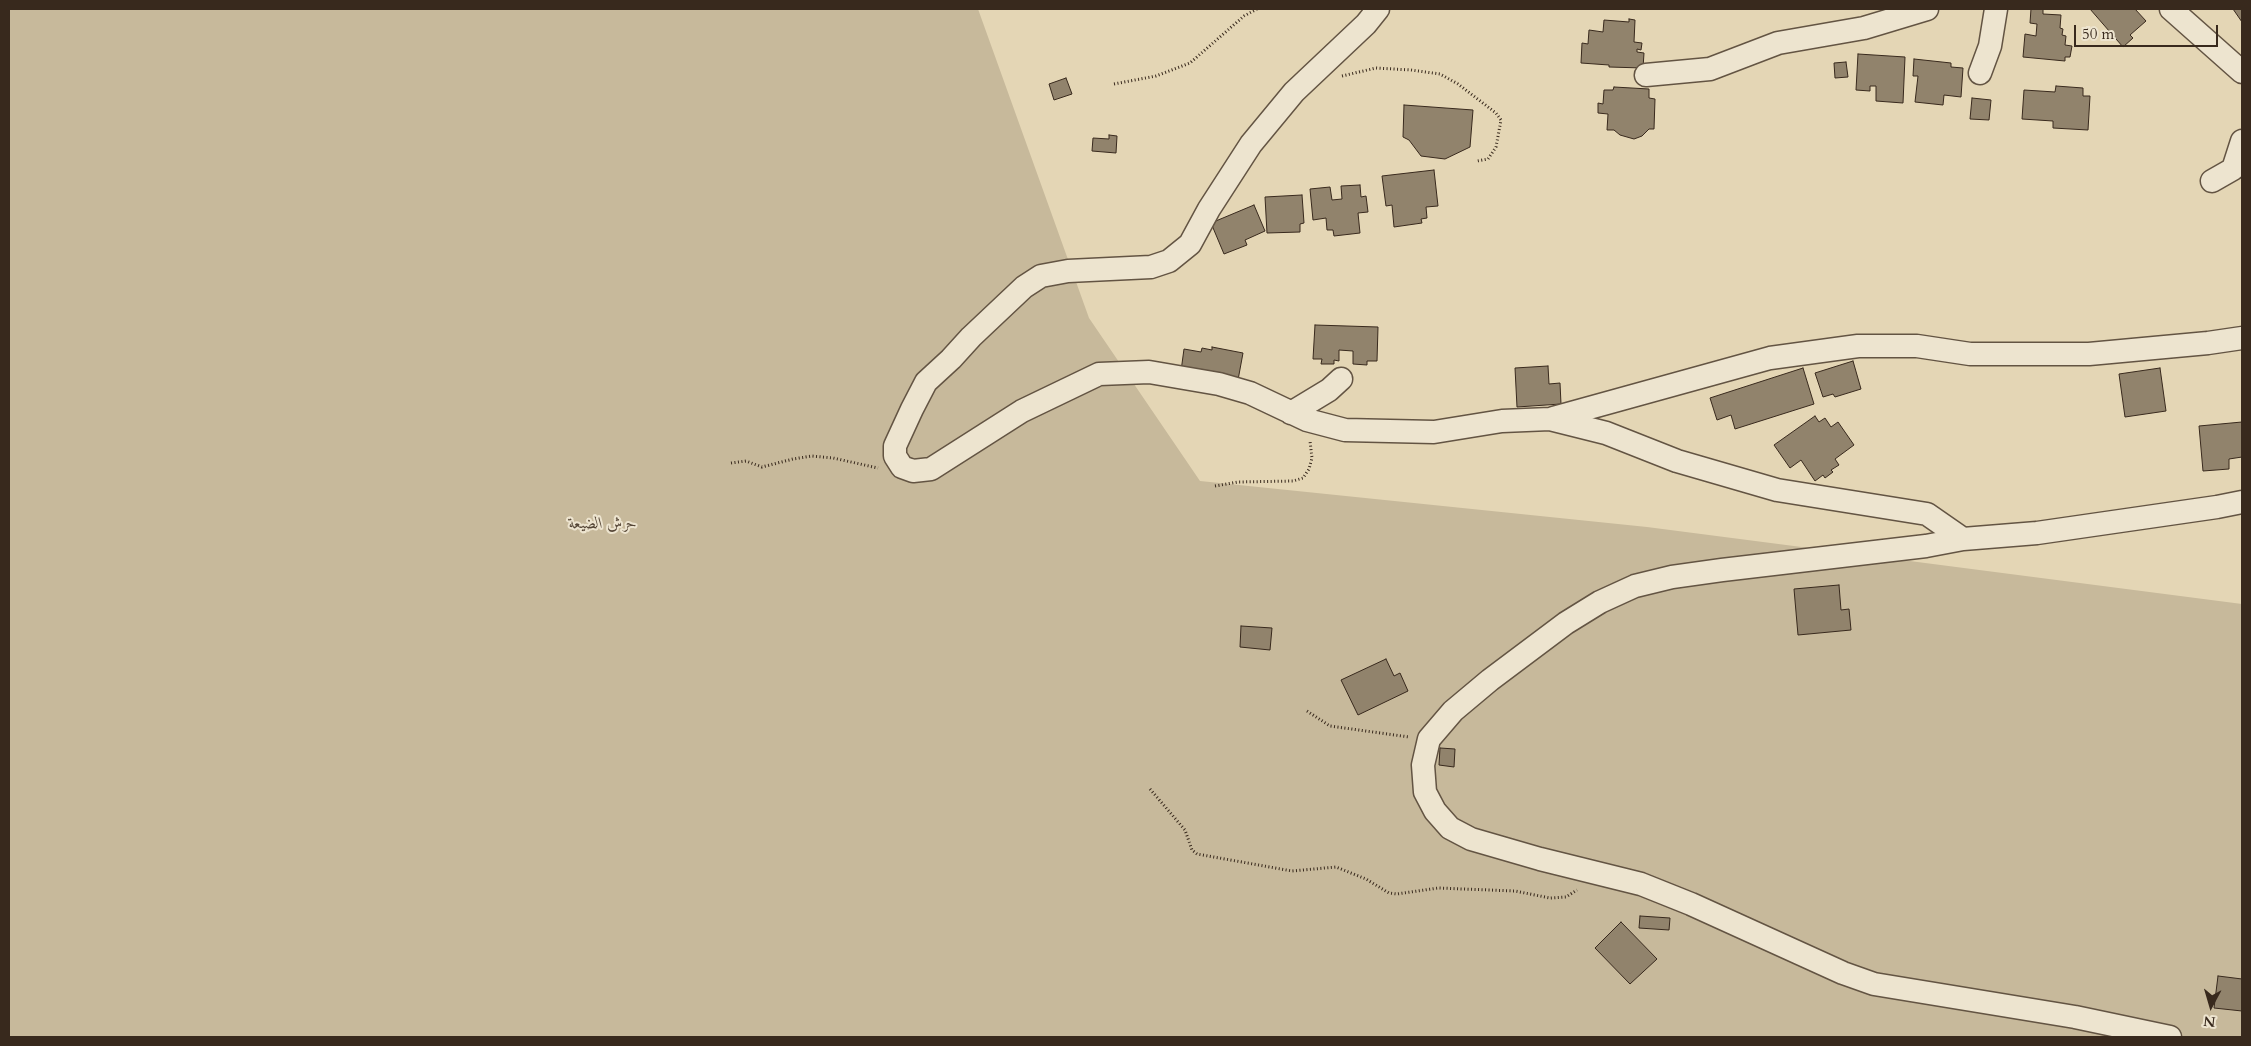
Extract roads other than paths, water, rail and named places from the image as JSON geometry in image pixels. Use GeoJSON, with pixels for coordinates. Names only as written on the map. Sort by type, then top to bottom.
{"type":"FeatureCollection","features":[{"type":"Feature","properties":{"kind":"street"},"geometry":{"type":"LineString","coordinates":[[1378,9],[1366,24],[1294,92],[1251,144],[1208,209],[1190,244],[1169,261],[1151,267],[1068,272],[1041,276],[1024,287],[971,337],[926,382],[895,446],[895,456],[902,467],[912,471],[931,469],[1022,411],[1099,374],[1149,372],[1219,384],[1250,393],[1299,417],[1345,430],[1434,432],[1502,420],[1550,419],[1770,358],[1839,349],[1917,346],[1970,354],[2089,354],[2242,338]]}},
{"type":"Feature","properties":{"kind":"street"},"geometry":{"type":"LineString","coordinates":[[1646,75],[1710,69],[1778,43],[1864,28],[1927,9]]}},
{"type":"Feature","properties":{"kind":"street"},"geometry":{"type":"LineString","coordinates":[[1980,73],[1990,46],[1996,9]]}},
{"type":"Feature","properties":{"kind":"street"},"geometry":{"type":"LineString","coordinates":[[2171,9],[2242,72]]}},
{"type":"Feature","properties":{"kind":"street"},"geometry":{"type":"LineString","coordinates":[[2212,181],[2233,169],[2242,141]]}},
{"type":"Feature","properties":{"kind":"street"},"geometry":{"type":"LineString","coordinates":[[1299,417],[1341,379]]}},
{"type":"Feature","properties":{"kind":"street"},"geometry":{"type":"LineString","coordinates":[[1550,419],[1606,433],[1677,461],[1776,490],[1927,514],[1963,539]]}},
{"type":"Feature","properties":{"kind":"street"},"geometry":{"type":"LineString","coordinates":[[2170,1037],[2075,1017],[1874,984],[1843,973],[1691,904],[1641,884],[1601,875],[1479,841],[1450,828],[1435,811],[1425,792],[1423,765],[1429,739],[1453,711],[1566,622],[1600,602],[1635,586],[1689,575],[1926,546],[1963,539],[2037,533],[2242,502]]}},
{"type":"Feature","properties":{"kind":"park label","name":"حرش الضيعة"},"geometry":{"type":"Point","coordinates":[603,524]}}]}
